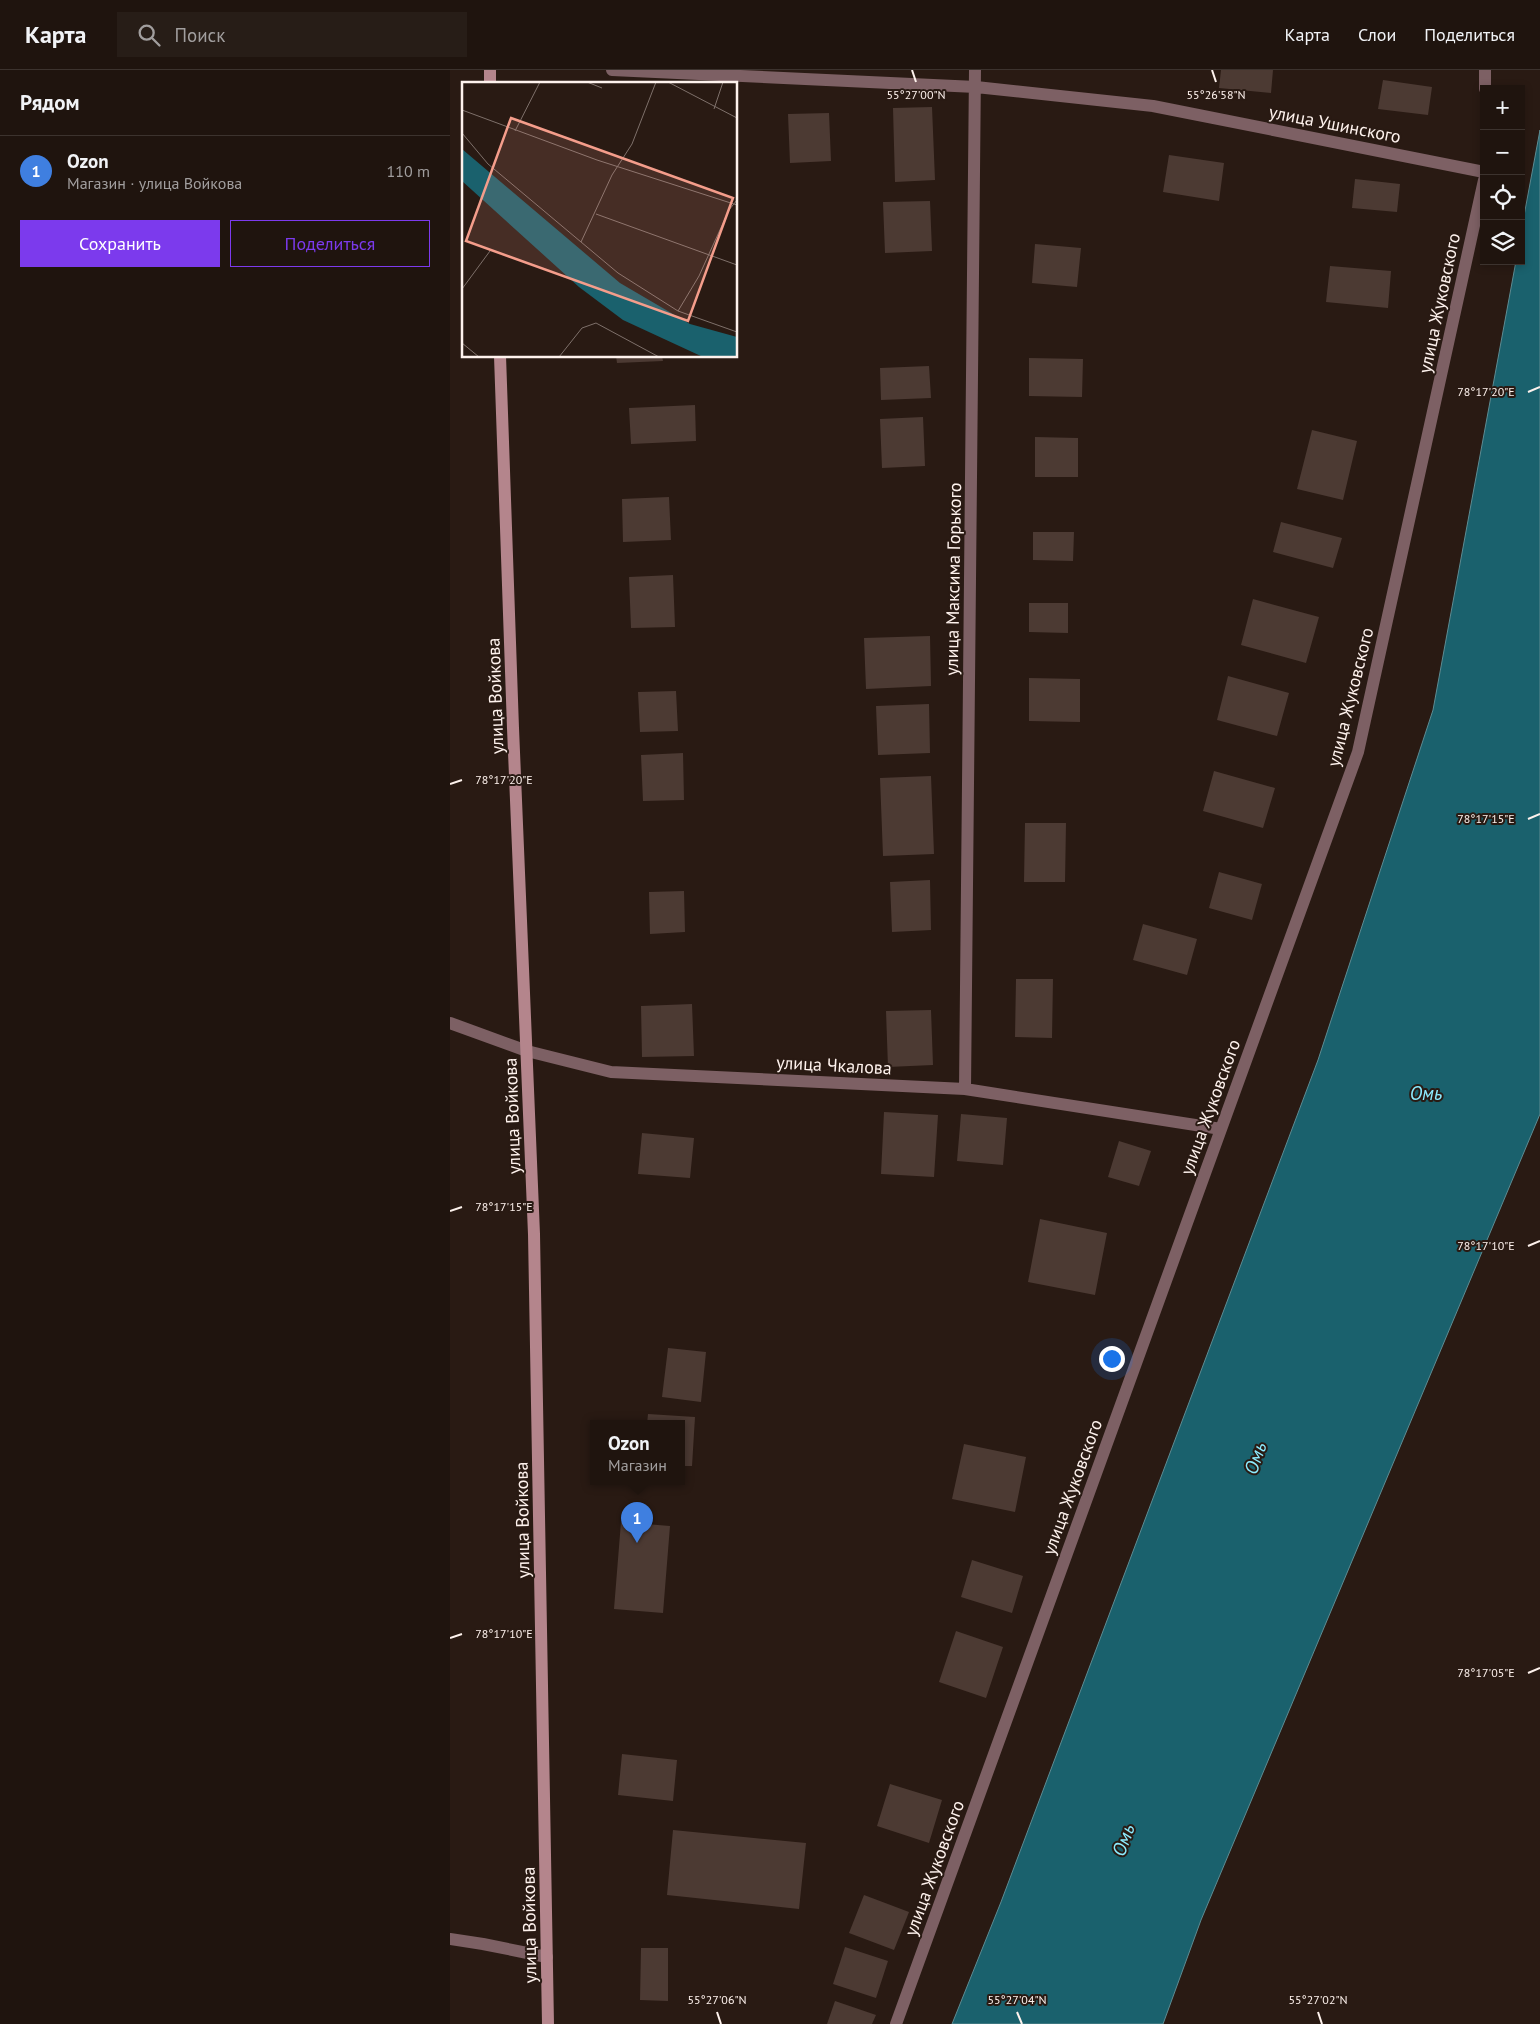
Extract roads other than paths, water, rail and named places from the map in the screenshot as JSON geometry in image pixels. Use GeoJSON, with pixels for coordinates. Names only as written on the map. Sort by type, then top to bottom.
{"type":"FeatureCollection","features":[{"type":"Feature","properties":{"kind":"main road","name":"улица Войкова"},"geometry":{"type":"LineString","coordinates":[[500,358],[534,1234],[548,2024]]}},
{"type":"Feature","properties":{"kind":"street","name":"улица Ушинского"},"geometry":{"type":"LineString","coordinates":[[612,70],[976,87],[1153,106],[1480,171]]}},
{"type":"Feature","properties":{"kind":"street","name":"улица Максима Горького"},"geometry":{"type":"LineString","coordinates":[[965,1089],[975,70]]}},
{"type":"Feature","properties":{"kind":"street"},"geometry":{"type":"LineString","coordinates":[[1484,70],[1485,85]]}},
{"type":"Feature","properties":{"kind":"street","name":"улица Жуковского"},"geometry":{"type":"LineString","coordinates":[[896,2024],[1358,752],[1480,198]]}},
{"type":"Feature","properties":{"kind":"street","name":"улица Чкалова"},"geometry":{"type":"LineString","coordinates":[[450,1022],[527,1051],[611,1072],[965,1089],[1221,1129]]}},
{"type":"Feature","properties":{"kind":"street"},"geometry":{"type":"LineString","coordinates":[[450,1940],[483,1944],[547,1958]]}},
{"type":"Feature","properties":{"kind":"water","name":"Омь"},"geometry":{"type":"Polygon","coordinates":[[[1540,130],[1540,1114],[1201,1920],[1163,2024],[952,2024],[1001,1902],[1318,1060],[1433,710],[1515,265],[1525,265],[1525,211],[1540,130]]]}},
{"type":"Feature","properties":{"kind":"place","name":"Ozon"},"geometry":{"type":"Point","coordinates":[637,1543]}}]}
